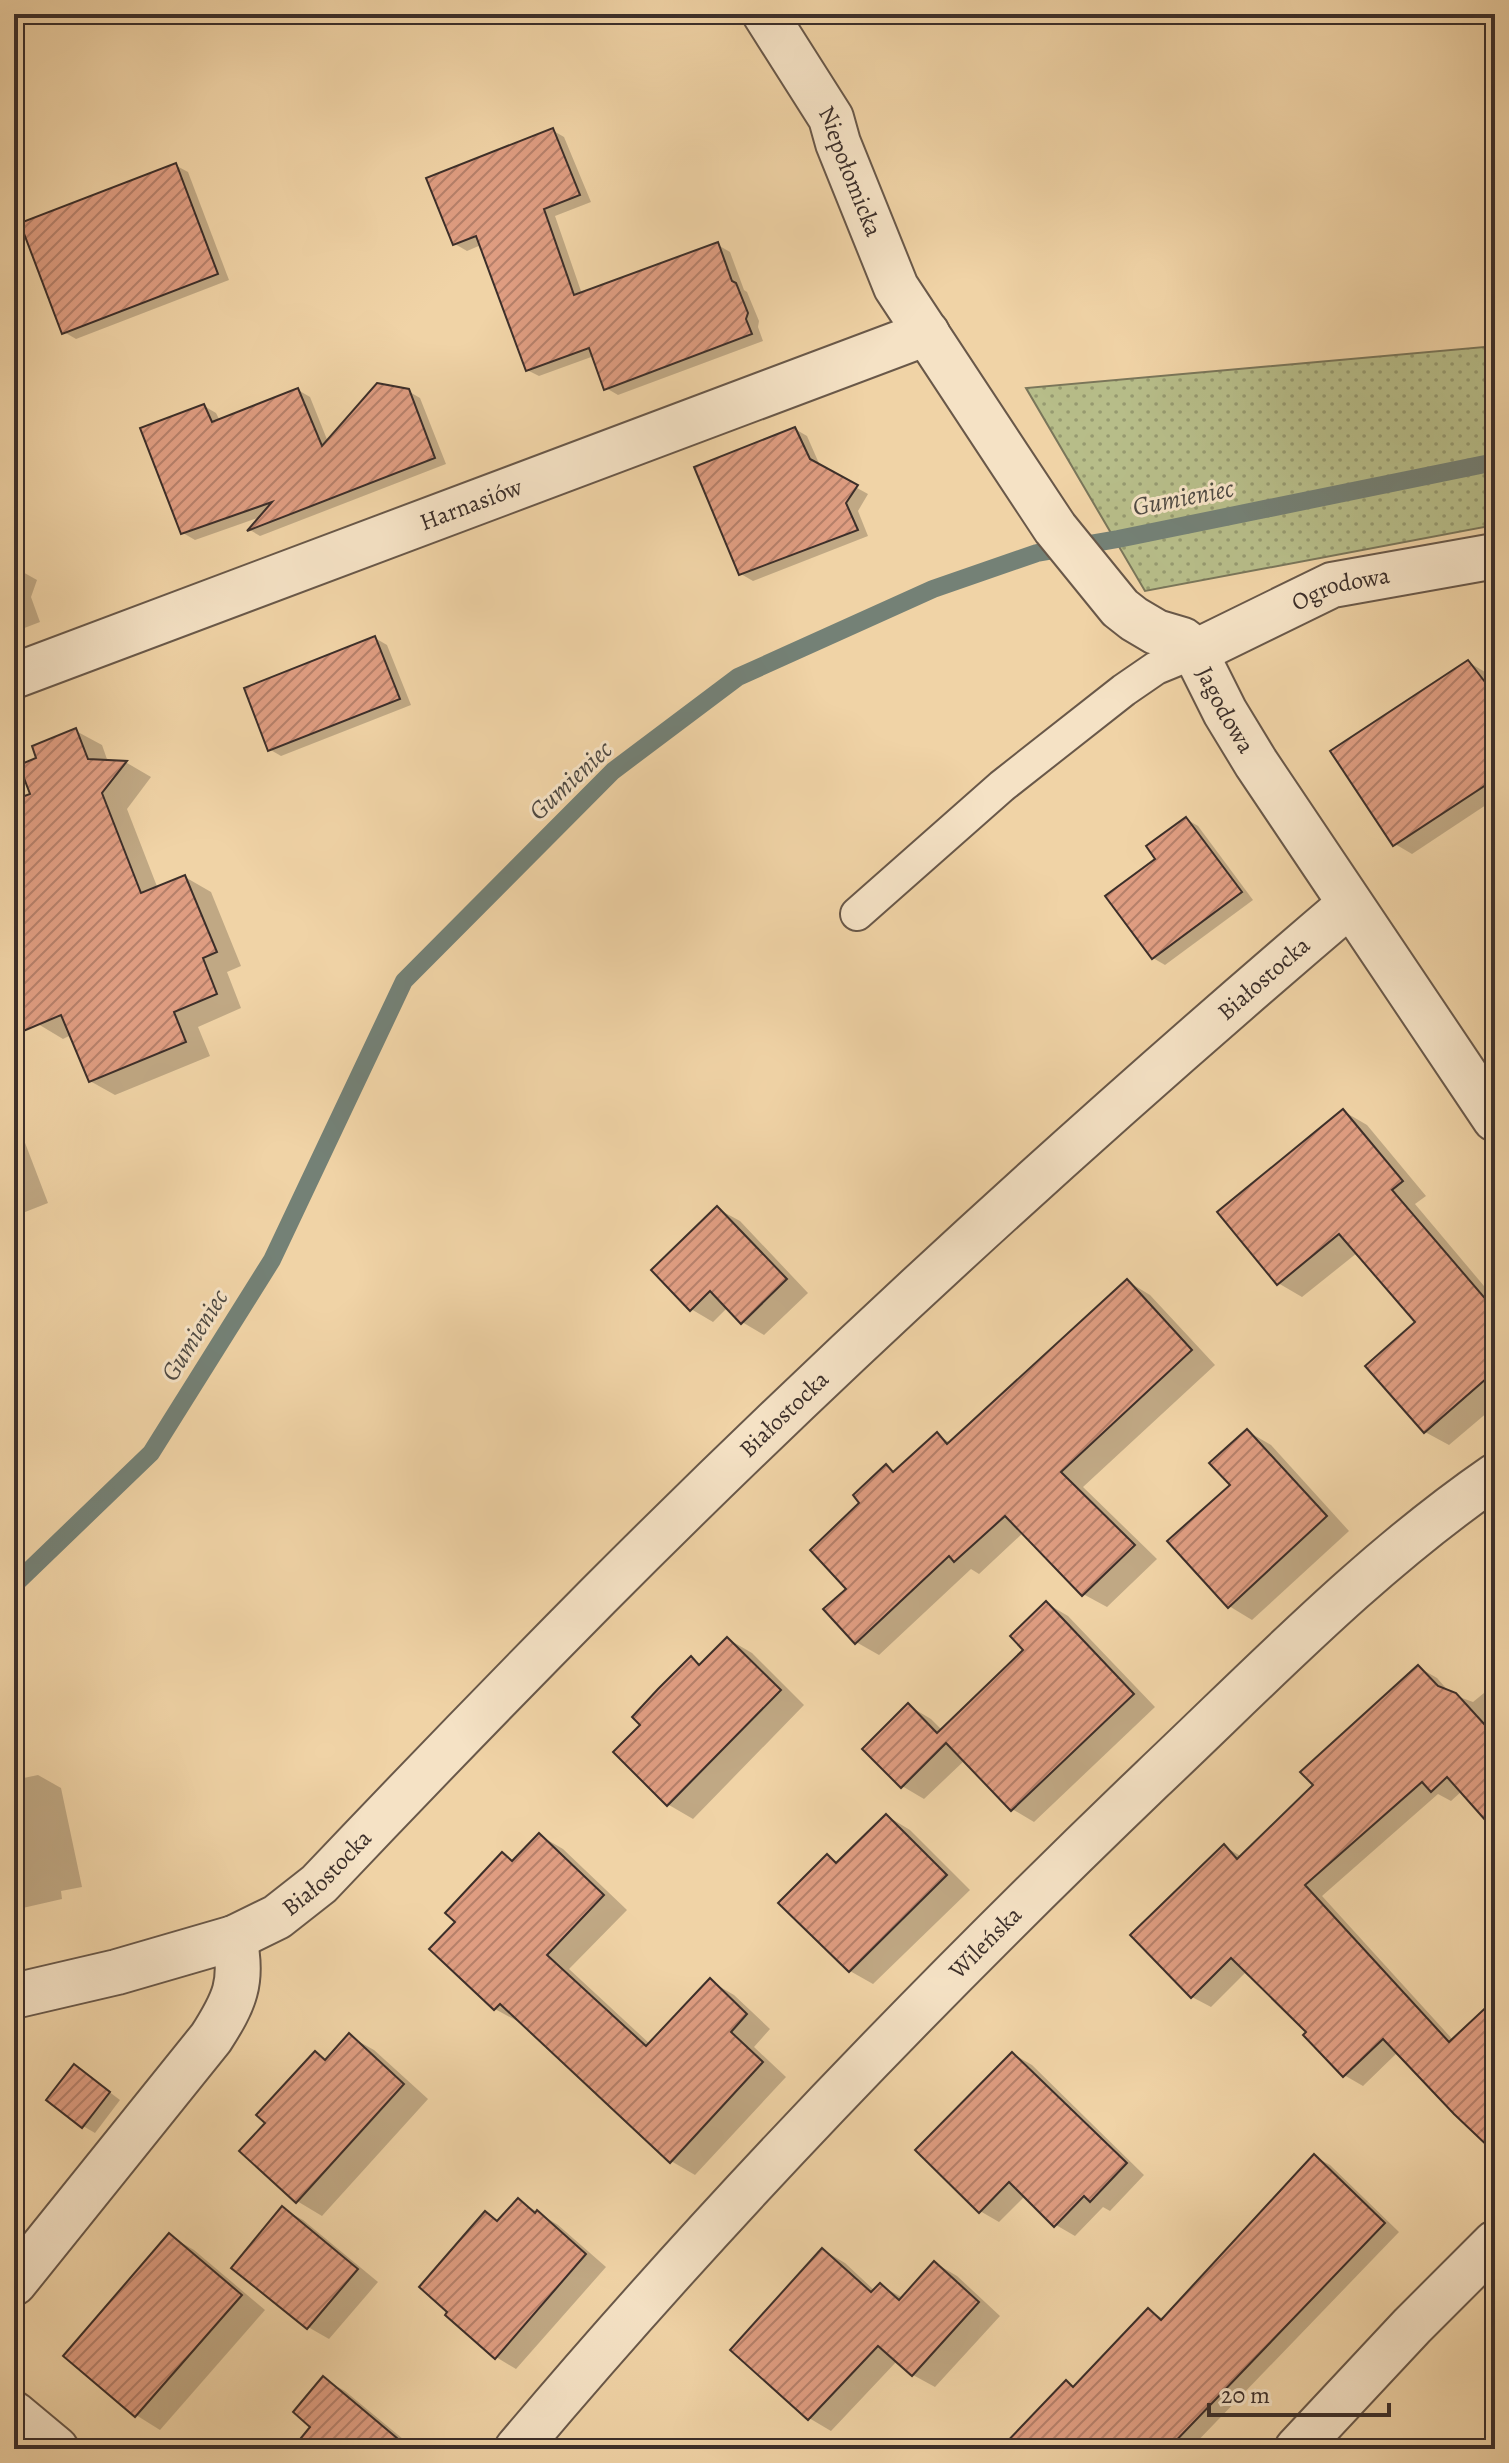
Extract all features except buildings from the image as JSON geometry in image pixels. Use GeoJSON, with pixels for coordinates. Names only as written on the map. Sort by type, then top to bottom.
{"type":"FeatureCollection","features":[{"type":"Feature","properties":{"kind":"street","name":"Niepołomicka"},"geometry":{"type":"LineString","coordinates":[[765,14],[831,118],[896,287],[927,333]]}},
{"type":"Feature","properties":{"kind":"street","name":"Jagodowa"},"geometry":{"type":"LineString","coordinates":[[927,333],[1055,528],[1105,592],[1134,619],[1156,632],[1183,640],[1195,652],[1225,712],[1495,1119]]}},
{"type":"Feature","properties":{"kind":"street","name":"Harnasiów"},"geometry":{"type":"LineString","coordinates":[[14,676],[927,333]]}},
{"type":"Feature","properties":{"kind":"street","name":"Ogrodowa"},"geometry":{"type":"LineString","coordinates":[[1195,652],[1332,585],[1495,556]]}},
{"type":"Feature","properties":{"kind":"street","name":"Białostocka"},"geometry":{"type":"LineString","coordinates":[[14,1996],[117,1972],[234,1938],[277,1917],[319,1884],[589,1605],[776,1422],[1102,1120],[1350,904]]}},
{"type":"Feature","properties":{"kind":"street","name":"Wileńska"},"geometry":{"type":"LineString","coordinates":[[517,2449],[750,2186],[1050,1877],[1342,1601],[1420,1533],[1495,1476]]}},
{"type":"Feature","properties":{"kind":"street"},"geometry":{"type":"LineString","coordinates":[[14,2283],[231,2007],[238,1984],[239,1961],[234,1938]]}},
{"type":"Feature","properties":{"kind":"street"},"geometry":{"type":"LineString","coordinates":[[1297,2449],[1495,2243]]}},
{"type":"Feature","properties":{"kind":"street"},"geometry":{"type":"LineString","coordinates":[[14,2414],[56,2449]]}},
{"type":"Feature","properties":{"kind":"lane"},"geometry":{"type":"LineString","coordinates":[[857,914],[1002,786],[1124,690],[1156,668],[1195,652]]}},
{"type":"Feature","properties":{"kind":"green space"},"geometry":{"type":"Polygon","coordinates":[[[1495,346],[1495,525],[1145,591],[1026,388],[1495,346]]]}},
{"type":"Feature","properties":{"kind":"waterway","name":"Gumieniec"},"geometry":{"type":"LineString","coordinates":[[14,1585],[151,1453],[272,1260],[404,981],[613,771],[738,677],[933,589],[1037,553],[1495,462]]}}]}
